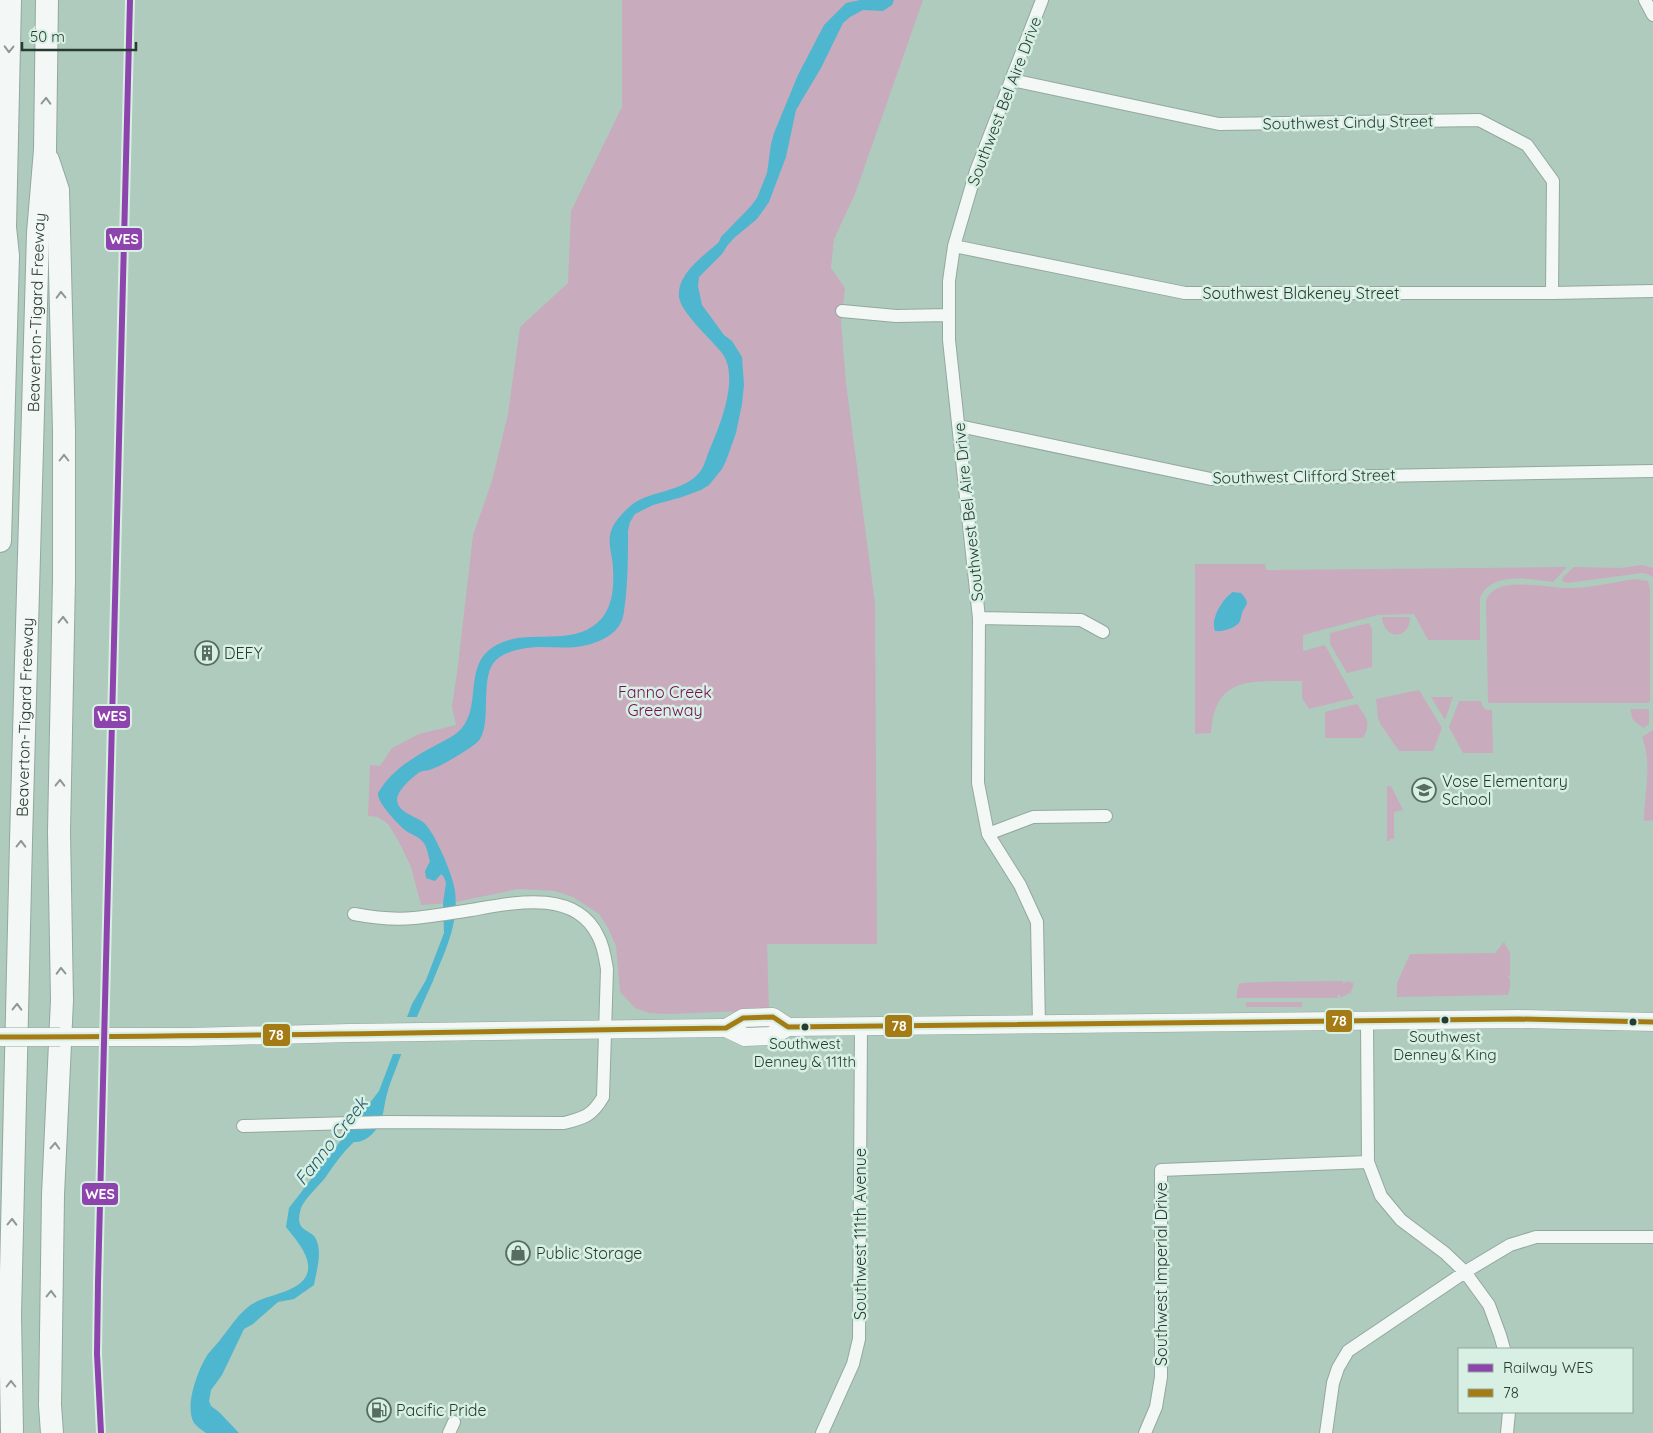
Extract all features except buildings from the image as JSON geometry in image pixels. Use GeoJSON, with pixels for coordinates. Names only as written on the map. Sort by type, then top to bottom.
{"type":"FeatureCollection","features":[{"type":"Feature","properties":{"kind":"highway","name":"Beaverton-Tigard Freeway"},"geometry":{"type":"LineString","coordinates":[[0,541],[8,256],[3,234],[10,0]]}},
{"type":"Feature","properties":{"kind":"highway","name":"Beaverton-Tigard Freeway"},"geometry":{"type":"LineString","coordinates":[[12,1433],[10,1315],[21,841],[38,233],[45,150],[47,0]]}},
{"type":"Feature","properties":{"kind":"highway"},"geometry":{"type":"LineString","coordinates":[[45,150],[58,190],[64,431],[64,580],[59,832],[62,1000],[53,1195],[50,1343],[52,1433]]}},
{"type":"Feature","properties":{"kind":"street","name":"Southwest Bel Aire Drive"},"geometry":{"type":"LineString","coordinates":[[1039,1025],[1037,922],[1020,885],[988,834],[978,783],[979,618],[950,340],[949,281],[954,246],[976,171],[1042,0]]}},
{"type":"Feature","properties":{"kind":"street"},"geometry":{"type":"LineString","coordinates":[[1645,0],[1653,14]]}},
{"type":"Feature","properties":{"kind":"street","name":"Southwest Cindy Street"},"geometry":{"type":"LineString","coordinates":[[1012,80],[1219,124],[1479,120],[1527,145],[1553,181],[1552,293]]}},
{"type":"Feature","properties":{"kind":"street","name":"Southwest Blakeney Street"},"geometry":{"type":"LineString","coordinates":[[954,246],[1185,293],[1552,293],[1653,291]]}},
{"type":"Feature","properties":{"kind":"street"},"geometry":{"type":"LineString","coordinates":[[842,311],[896,316],[949,315]]}},
{"type":"Feature","properties":{"kind":"street","name":"Southwest Clifford Street"},"geometry":{"type":"LineString","coordinates":[[960,426],[1211,478],[1653,471]]}},
{"type":"Feature","properties":{"kind":"street"},"geometry":{"type":"LineString","coordinates":[[979,618],[1081,620],[1103,632]]}},
{"type":"Feature","properties":{"kind":"street"},"geometry":{"type":"LineString","coordinates":[[988,834],[1032,817],[1106,816]]}},
{"type":"Feature","properties":{"kind":"street"},"geometry":{"type":"LineString","coordinates":[[243,1126],[387,1122],[564,1123],[582,1118],[596,1109],[603,1097],[606,962],[604,949],[598,934],[587,920],[572,910],[555,904],[534,901],[415,918],[382,919],[354,914]]}},
{"type":"Feature","properties":{"kind":"street"},"geometry":{"type":"LineString","coordinates":[[0,1037],[189,1038],[350,1033],[726,1028],[743,1018],[773,1017],[788,1027],[1519,1019],[1653,1022]]}},
{"type":"Feature","properties":{"kind":"street"},"geometry":{"type":"LineString","coordinates":[[1367,1022],[1368,1162],[1381,1196],[1401,1220],[1445,1253],[1464,1272],[1489,1305],[1504,1348]]}},
{"type":"Feature","properties":{"kind":"street","name":"Southwest 111th Avenue"},"geometry":{"type":"LineString","coordinates":[[822,1433],[853,1364],[860,1340],[861,1027]]}},
{"type":"Feature","properties":{"kind":"street","name":"Southwest Imperial Drive"},"geometry":{"type":"LineString","coordinates":[[1145,1433],[1156,1407],[1161,1377],[1161,1170],[1368,1162]]}},
{"type":"Feature","properties":{"kind":"street"},"geometry":{"type":"LineString","coordinates":[[1326,1433],[1333,1383],[1338,1368],[1348,1351],[1464,1272],[1510,1245],[1536,1237],[1653,1237]]}},
{"type":"Feature","properties":{"kind":"street"},"geometry":{"type":"LineString","coordinates":[[1507,1433],[1509,1413]]}},
{"type":"Feature","properties":{"kind":"green space","name":"Fanno Creek Greenway"},"geometry":{"type":"Polygon","coordinates":[[[622,0],[923,0],[855,194],[834,239],[831,268],[845,288],[841,322],[846,383],[875,603],[877,944],[767,944],[769,1010],[668,1014],[649,1013],[635,1008],[620,992],[616,946],[599,914],[573,897],[555,891],[518,889],[451,903],[421,905],[411,867],[399,842],[388,824],[378,817],[368,816],[370,765],[380,766],[392,748],[419,734],[456,725],[452,707],[473,535],[492,481],[508,414],[520,327],[568,283],[571,211],[622,107],[622,0]]]}},
{"type":"Feature","properties":{"kind":"green space"},"geometry":{"type":"Polygon","coordinates":[[[1195,564],[1265,564],[1266,570],[1567,567],[1553,582],[1533,579],[1502,580],[1485,589],[1480,598],[1480,640],[1428,640],[1414,614],[1378,615],[1303,635],[1303,651],[1325,645],[1354,698],[1309,709],[1302,698],[1302,681],[1269,681],[1240,685],[1229,690],[1220,700],[1214,714],[1211,733],[1195,734],[1195,564]]]}},
{"type":"Feature","properties":{"kind":"green space"},"geometry":{"type":"Polygon","coordinates":[[[1642,565],[1653,568],[1653,577],[1642,573],[1567,583],[1562,581],[1563,577],[1574,567],[1620,568],[1642,565]]]}},
{"type":"Feature","properties":{"kind":"green space"},"geometry":{"type":"Polygon","coordinates":[[[1635,579],[1648,581],[1650,589],[1650,701],[1648,703],[1488,702],[1486,602],[1491,593],[1500,587],[1511,585],[1525,584],[1574,588],[1635,579]]]}},
{"type":"Feature","properties":{"kind":"green space"},"geometry":{"type":"Polygon","coordinates":[[[1382,617],[1410,617],[1409,625],[1402,633],[1392,634],[1384,625],[1382,617]]]}},
{"type":"Feature","properties":{"kind":"green space"},"geometry":{"type":"Polygon","coordinates":[[[1369,623],[1372,629],[1372,667],[1347,673],[1330,644],[1330,633],[1369,623]]]}},
{"type":"Feature","properties":{"kind":"green space"},"geometry":{"type":"Polygon","coordinates":[[[1419,690],[1442,728],[1433,751],[1399,751],[1381,725],[1378,718],[1376,699],[1419,690]]]}},
{"type":"Feature","properties":{"kind":"green space"},"geometry":{"type":"Polygon","coordinates":[[[1431,697],[1453,697],[1445,720],[1431,697]]]}},
{"type":"Feature","properties":{"kind":"green space"},"geometry":{"type":"Polygon","coordinates":[[[1459,701],[1481,701],[1484,708],[1492,710],[1493,753],[1463,753],[1449,727],[1459,701]]]}},
{"type":"Feature","properties":{"kind":"green space"},"geometry":{"type":"Polygon","coordinates":[[[1357,704],[1367,720],[1366,733],[1363,738],[1325,738],[1325,712],[1357,704]]]}},
{"type":"Feature","properties":{"kind":"green space"},"geometry":{"type":"Polygon","coordinates":[[[1630,709],[1649,709],[1649,724],[1643,728],[1633,720],[1630,709]]]}},
{"type":"Feature","properties":{"kind":"green space"},"geometry":{"type":"Polygon","coordinates":[[[1653,730],[1653,820],[1644,821],[1647,758],[1642,737],[1653,730]]]}},
{"type":"Feature","properties":{"kind":"green space"},"geometry":{"type":"Polygon","coordinates":[[[1387,786],[1391,786],[1403,810],[1394,812],[1394,839],[1390,839],[1390,841],[1387,841],[1387,786]]]}},
{"type":"Feature","properties":{"kind":"green space"},"geometry":{"type":"Polygon","coordinates":[[[1504,942],[1510,953],[1510,976],[1507,977],[1510,978],[1508,995],[1397,997],[1397,983],[1410,954],[1495,953],[1504,942]]]}},
{"type":"Feature","properties":{"kind":"green space"},"geometry":{"type":"Polygon","coordinates":[[[1343,981],[1343,983],[1345,981],[1354,984],[1350,994],[1340,998],[1340,995],[1338,995],[1337,998],[1236,998],[1239,984],[1241,983],[1343,981]]]}},
{"type":"Feature","properties":{"kind":"green space"},"geometry":{"type":"Polygon","coordinates":[[[1246,1002],[1302,1002],[1302,1007],[1246,1007],[1246,1002]]]}},
{"type":"Feature","properties":{"kind":"water"},"geometry":{"type":"Polygon","coordinates":[[[860,0],[894,0],[892,5],[883,11],[863,10],[843,23],[821,68],[796,110],[786,157],[769,202],[757,219],[734,238],[722,254],[699,277],[698,286],[702,305],[724,335],[732,341],[742,357],[744,385],[742,404],[736,433],[722,469],[709,485],[701,490],[653,505],[635,514],[630,522],[628,531],[626,595],[624,614],[620,625],[612,633],[597,642],[587,645],[524,648],[512,651],[496,660],[488,676],[485,721],[480,739],[472,747],[450,760],[431,770],[422,771],[417,774],[398,795],[397,799],[400,807],[423,822],[432,834],[451,876],[456,903],[450,937],[392,1079],[379,1125],[368,1137],[354,1142],[345,1151],[301,1208],[300,1223],[317,1241],[319,1254],[314,1285],[294,1299],[278,1302],[253,1324],[244,1329],[222,1375],[211,1390],[209,1401],[211,1406],[239,1433],[206,1433],[194,1423],[191,1416],[191,1398],[200,1369],[208,1354],[244,1310],[262,1299],[297,1286],[307,1274],[308,1261],[286,1227],[289,1208],[379,1091],[412,1004],[426,980],[444,933],[443,903],[446,883],[444,877],[441,874],[435,881],[426,878],[425,871],[430,861],[424,844],[393,819],[384,808],[378,793],[390,777],[404,764],[453,736],[461,729],[467,720],[470,710],[477,668],[489,650],[502,642],[516,638],[577,634],[590,628],[602,618],[606,613],[612,595],[611,531],[620,516],[635,502],[676,488],[695,477],[702,469],[723,415],[729,388],[729,375],[727,363],[722,353],[685,311],[681,303],[679,297],[682,280],[699,259],[719,242],[721,237],[757,198],[767,173],[774,133],[798,75],[824,25],[846,3],[860,0]]]}},
{"type":"Feature","properties":{"kind":"water"},"geometry":{"type":"Polygon","coordinates":[[[1233,592],[1241,593],[1247,602],[1240,621],[1236,626],[1229,629],[1215,631],[1214,621],[1218,609],[1233,592]]]}},
{"type":"Feature","properties":{"kind":"pier"},"geometry":{"type":"Polygon","coordinates":[[[405,1017],[420,1017],[404,1054],[390,1054],[405,1017]]]}},
{"type":"Feature","properties":{"kind":"rail line","name":"WES"},"geometry":{"type":"LineString","coordinates":[[101,1433],[97,1354],[98,1283],[130,0]]}},
{"type":"Feature","properties":{"kind":"transit line","name":"78"},"geometry":{"type":"LineString","coordinates":[[0,1037],[726,1028],[743,1018],[773,1017],[788,1027],[1519,1019],[1653,1022]]}},
{"type":"Feature","properties":{"kind":"place","name":"DEFY"},"geometry":{"type":"Point","coordinates":[207,653]}},
{"type":"Feature","properties":{"kind":"place","name":"Vose Elementary School"},"geometry":{"type":"Point","coordinates":[1424,790]}},
{"type":"Feature","properties":{"kind":"place","name":"Southwest Denney & King"},"geometry":{"type":"Point","coordinates":[1445,1020]}},
{"type":"Feature","properties":{"kind":"place","name":"Southwest Denney & 111th"},"geometry":{"type":"Point","coordinates":[805,1027]}},
{"type":"Feature","properties":{"kind":"place","name":"Public Storage"},"geometry":{"type":"Point","coordinates":[518,1253]}},
{"type":"Feature","properties":{"kind":"place","name":"Pacific Pride"},"geometry":{"type":"Point","coordinates":[379,1410]}},
{"type":"Feature","properties":{"kind":"water label","name":"Fanno Creek"},"geometry":{"type":"Point","coordinates":[331,1141]}}]}
